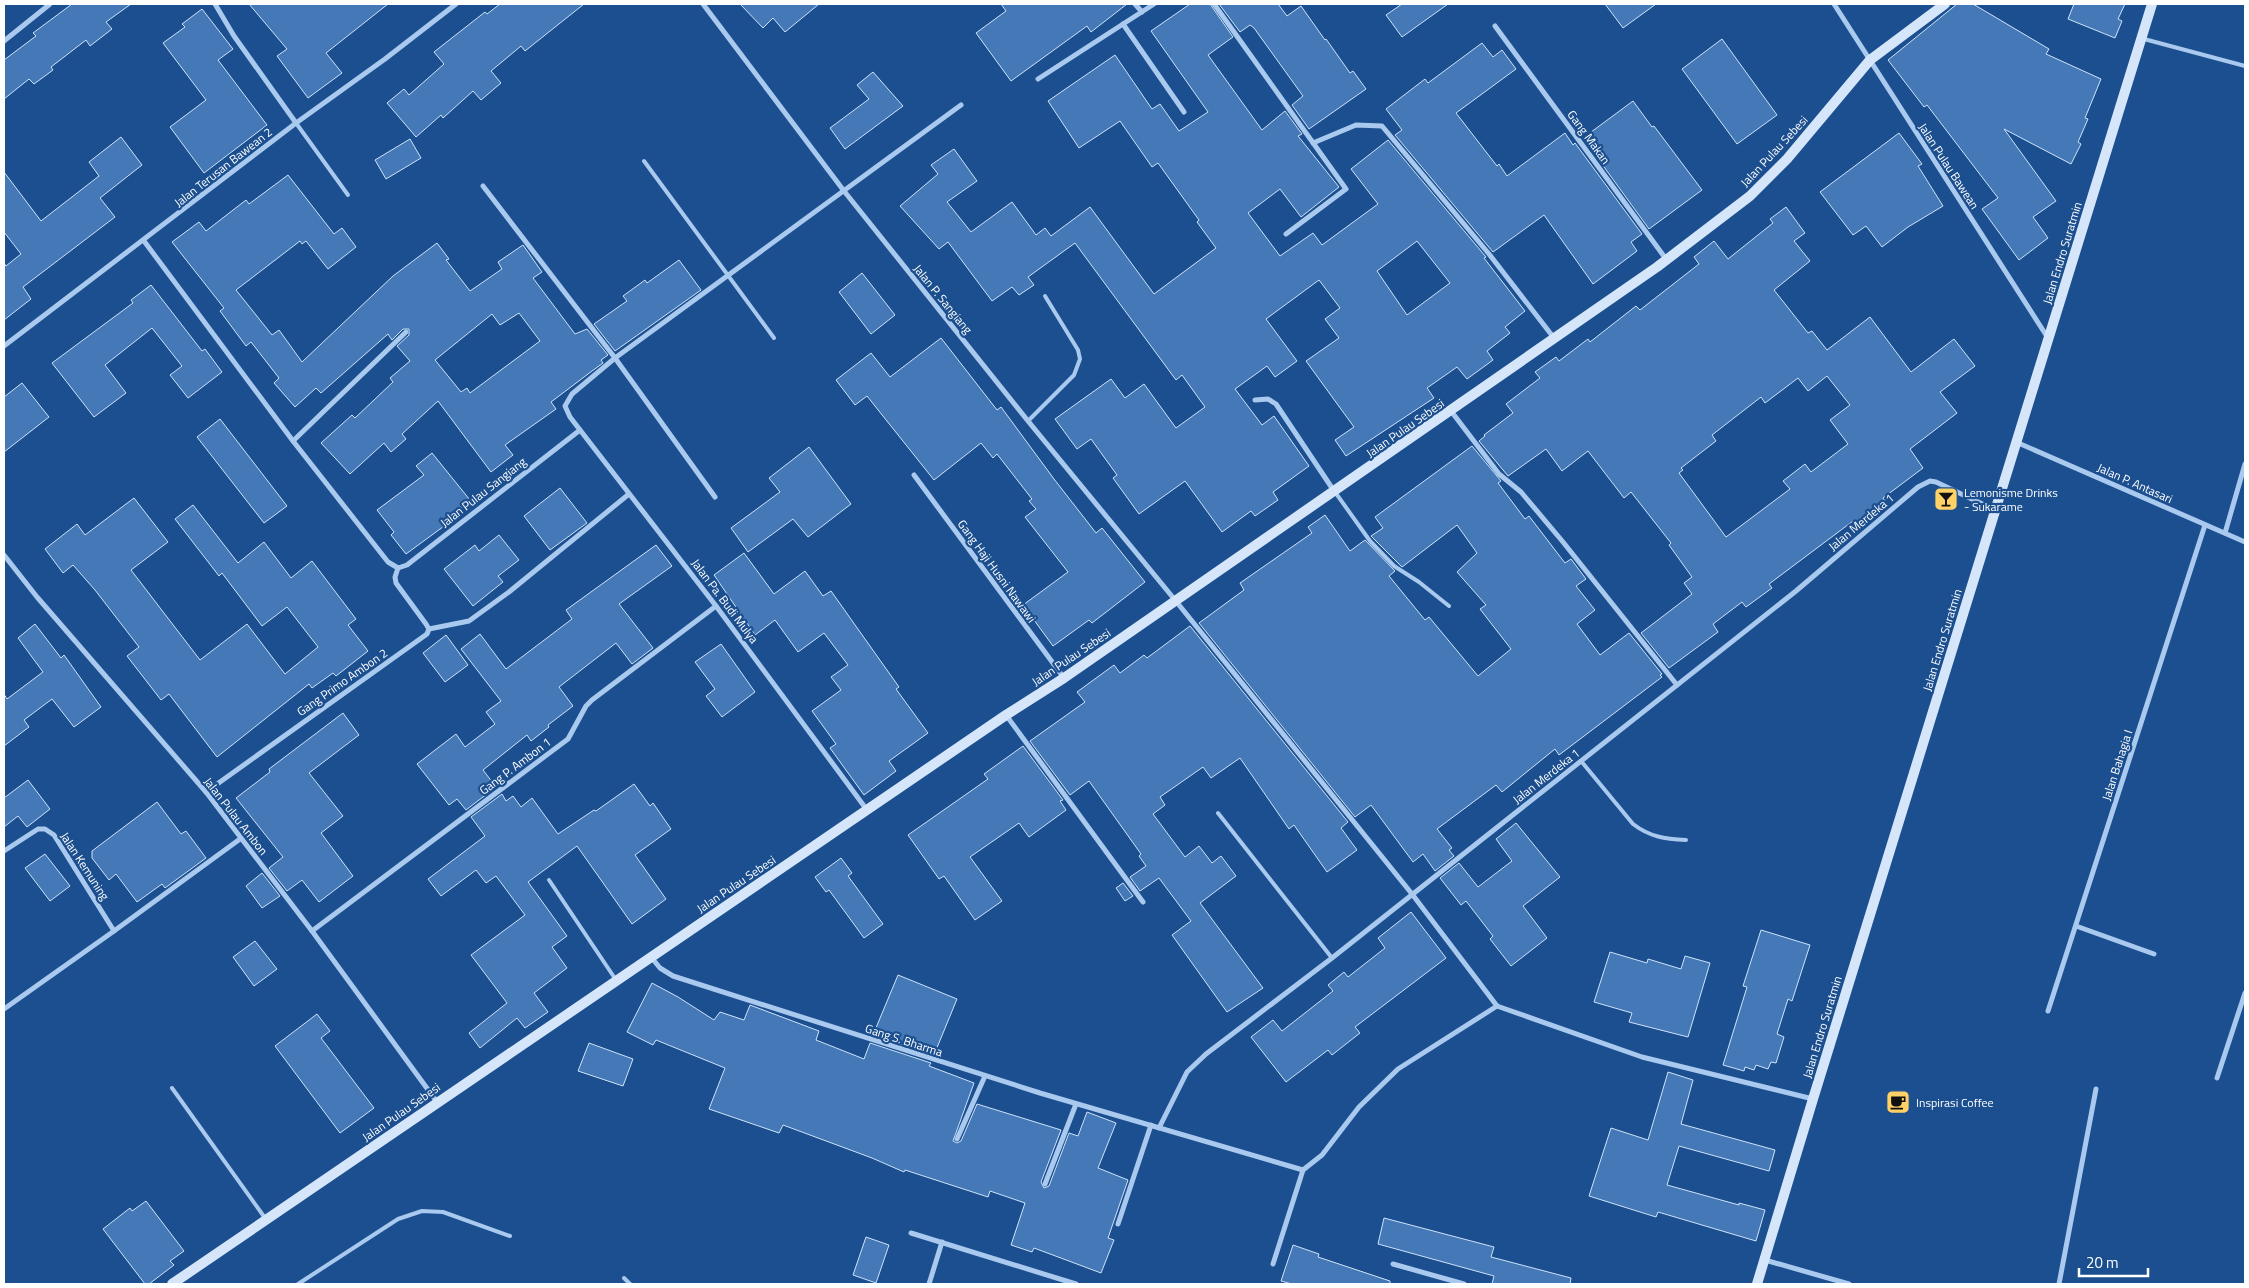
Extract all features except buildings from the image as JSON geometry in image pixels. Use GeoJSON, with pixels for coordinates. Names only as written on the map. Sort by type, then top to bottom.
{"type":"FeatureCollection","features":[{"type":"Feature","properties":{"kind":"street"},"geometry":{"type":"LineString","coordinates":[[4,41],[50,4]]}},
{"type":"Feature","properties":{"kind":"street"},"geometry":{"type":"LineString","coordinates":[[215,4],[234,36],[296,123]]}},
{"type":"Feature","properties":{"kind":"street","name":"Jalan Terusan Bawean 2"},"geometry":{"type":"LineString","coordinates":[[4,346],[144,241],[296,123],[456,4]]}},
{"type":"Feature","properties":{"kind":"street","name":"Jalan P. Sangiang"},"geometry":{"type":"LineString","coordinates":[[702,4],[844,191],[1028,421],[1176,600]]}},
{"type":"Feature","properties":{"kind":"street"},"geometry":{"type":"LineString","coordinates":[[1135,4],[1142,12]]}},
{"type":"Feature","properties":{"kind":"street"},"geometry":{"type":"LineString","coordinates":[[1038,80],[1154,4]]}},
{"type":"Feature","properties":{"kind":"street"},"geometry":{"type":"LineString","coordinates":[[1214,4],[1346,189],[1286,234]]}},
{"type":"Feature","properties":{"kind":"street","name":"Jalan Pulau Bawean"},"geometry":{"type":"LineString","coordinates":[[1834,4],[2048,339]]}},
{"type":"Feature","properties":{"kind":"street","name":"Jalan Pulau Sebesi"},"geometry":{"type":"LineString","coordinates":[[172,1284],[616,980],[1064,678],[1335,492],[1666,260],[1750,196],[1769,178],[1870,60],[1945,4]]}},
{"type":"Feature","properties":{"kind":"street","name":"Jalan Endro Suratmin"},"geometry":{"type":"LineString","coordinates":[[1757,1284],[2152,4]]}},
{"type":"Feature","properties":{"kind":"street"},"geometry":{"type":"LineString","coordinates":[[1123,24],[1184,112]]}},
{"type":"Feature","properties":{"kind":"street","name":"Gang Makan"},"geometry":{"type":"LineString","coordinates":[[1495,26],[1666,260]]}},
{"type":"Feature","properties":{"kind":"street"},"geometry":{"type":"LineString","coordinates":[[615,358],[961,105]]}},
{"type":"Feature","properties":{"kind":"street"},"geometry":{"type":"LineString","coordinates":[[1313,142],[1356,125],[1382,126],[1483,247],[1554,339]]}},
{"type":"Feature","properties":{"kind":"street"},"geometry":{"type":"LineString","coordinates":[[483,186],[615,358],[716,498]]}},
{"type":"Feature","properties":{"kind":"street"},"geometry":{"type":"LineString","coordinates":[[144,241],[293,441],[388,562],[398,568],[395,577],[396,583],[428,629],[469,621],[510,592],[629,494]]}},
{"type":"Feature","properties":{"kind":"street"},"geometry":{"type":"LineString","coordinates":[[293,441],[406,332]]}},
{"type":"Feature","properties":{"kind":"street","name":"Jalan Pa. Budi Mulya"},"geometry":{"type":"LineString","coordinates":[[615,358],[572,394],[565,406],[567,413],[716,606],[868,810]]}},
{"type":"Feature","properties":{"kind":"street"},"geometry":{"type":"LineString","coordinates":[[1255,400],[1268,399],[1276,404],[1335,492]]}},
{"type":"Feature","properties":{"kind":"street"},"geometry":{"type":"LineString","coordinates":[[1451,411],[1499,474],[1521,492],[1678,685]]}},
{"type":"Feature","properties":{"kind":"street","name":"Jalan Pulau Sangiang"},"geometry":{"type":"LineString","coordinates":[[398,568],[408,565],[580,430]]}},
{"type":"Feature","properties":{"kind":"street","name":"Jalan P. Antasari"},"geometry":{"type":"LineString","coordinates":[[2016,442],[2245,542]]}},
{"type":"Feature","properties":{"kind":"street"},"geometry":{"type":"LineString","coordinates":[[2225,533],[2245,464]]}},
{"type":"Feature","properties":{"kind":"street","name":"Gang Haji Husni Nawawi"},"geometry":{"type":"LineString","coordinates":[[914,474],[1064,678]]}},
{"type":"Feature","properties":{"kind":"street","name":"Jalan Merdeka 1"},"geometry":{"type":"LineString","coordinates":[[1159,1128],[1182,1082],[1196,1062],[1332,958],[1678,685],[1796,591],[1924,484],[1930,481],[1942,484],[1995,510]]}},
{"type":"Feature","properties":{"kind":"street","name":"Jalan Bahagia I"},"geometry":{"type":"LineString","coordinates":[[2048,1011],[2206,525]]}},
{"type":"Feature","properties":{"kind":"street","name":"Jalan Pulau Ambon"},"geometry":{"type":"LineString","coordinates":[[4,555],[36,597],[206,792],[312,931],[437,1102]]}},
{"type":"Feature","properties":{"kind":"street"},"geometry":{"type":"LineString","coordinates":[[1176,600],[1412,894],[1496,1006],[1642,1057],[1813,1099]]}},
{"type":"Feature","properties":{"kind":"street","name":"Gang P. Ambon 1"},"geometry":{"type":"LineString","coordinates":[[312,931],[568,739],[586,706],[592,700],[716,606]]}},
{"type":"Feature","properties":{"kind":"street","name":"Gang Primo Ambon 2"},"geometry":{"type":"LineString","coordinates":[[206,792],[427,634],[428,629]]}},
{"type":"Feature","properties":{"kind":"street"},"geometry":{"type":"LineString","coordinates":[[1006,716],[1143,902]]}},
{"type":"Feature","properties":{"kind":"street","name":"Jalan Kemuning"},"geometry":{"type":"LineString","coordinates":[[4,851],[38,829],[49,831],[114,931]]}},
{"type":"Feature","properties":{"kind":"street"},"geometry":{"type":"LineString","coordinates":[[4,1009],[240,839]]}},
{"type":"Feature","properties":{"kind":"street"},"geometry":{"type":"LineString","coordinates":[[2076,926],[2154,954]]}},
{"type":"Feature","properties":{"kind":"street","name":"Gang S. Bharma"},"geometry":{"type":"LineString","coordinates":[[650,957],[660,968],[673,976],[985,1076],[1303,1170]]}},
{"type":"Feature","properties":{"kind":"street"},"geometry":{"type":"LineString","coordinates":[[2218,1078],[2245,993]]}},
{"type":"Feature","properties":{"kind":"street"},"geometry":{"type":"LineString","coordinates":[[1273,1264],[1303,1170],[1322,1155],[1359,1107],[1398,1069],[1496,1006]]}},
{"type":"Feature","properties":{"kind":"street"},"geometry":{"type":"LineString","coordinates":[[958,1139],[985,1076]]}},
{"type":"Feature","properties":{"kind":"street"},"geometry":{"type":"LineString","coordinates":[[2059,1284],[2096,1090]]}},
{"type":"Feature","properties":{"kind":"street"},"geometry":{"type":"LineString","coordinates":[[1045,1184],[1076,1104]]}},
{"type":"Feature","properties":{"kind":"street"},"geometry":{"type":"LineString","coordinates":[[1118,1224],[1151,1125]]}},
{"type":"Feature","properties":{"kind":"street"},"geometry":{"type":"LineString","coordinates":[[911,1233],[1076,1284]]}},
{"type":"Feature","properties":{"kind":"street"},"geometry":{"type":"LineString","coordinates":[[929,1284],[942,1242]]}},
{"type":"Feature","properties":{"kind":"street"},"geometry":{"type":"LineString","coordinates":[[1765,1260],[1849,1284]]}},
{"type":"Feature","properties":{"kind":"street"},"geometry":{"type":"LineString","coordinates":[[1393,1264],[1464,1284]]}},
{"type":"Feature","properties":{"kind":"lane"},"geometry":{"type":"LineString","coordinates":[[2142,38],[2245,66]]}},
{"type":"Feature","properties":{"kind":"lane"},"geometry":{"type":"LineString","coordinates":[[296,123],[348,195]]}},
{"type":"Feature","properties":{"kind":"lane"},"geometry":{"type":"LineString","coordinates":[[644,161],[774,338]]}},
{"type":"Feature","properties":{"kind":"lane"},"geometry":{"type":"LineString","coordinates":[[1028,421],[1074,375],[1080,360],[1078,350],[1045,296]]}},
{"type":"Feature","properties":{"kind":"lane"},"geometry":{"type":"LineString","coordinates":[[1335,492],[1370,541],[1394,566],[1419,582],[1449,606]]}},
{"type":"Feature","properties":{"kind":"lane"},"geometry":{"type":"LineString","coordinates":[[1581,761],[1633,824],[1644,832],[1660,838],[1686,840]]}},
{"type":"Feature","properties":{"kind":"lane"},"geometry":{"type":"LineString","coordinates":[[1218,812],[1332,958]]}},
{"type":"Feature","properties":{"kind":"lane"},"geometry":{"type":"LineString","coordinates":[[549,880],[616,980]]}},
{"type":"Feature","properties":{"kind":"lane"},"geometry":{"type":"LineString","coordinates":[[172,1088],[266,1220]]}},
{"type":"Feature","properties":{"kind":"lane"},"geometry":{"type":"LineString","coordinates":[[298,1284],[398,1219],[422,1211],[443,1212],[510,1236]]}},
{"type":"Feature","properties":{"kind":"lane"},"geometry":{"type":"LineString","coordinates":[[624,1278],[630,1284]]}},
{"type":"Feature","properties":{"kind":"place","name":"Lemonisme Drinks - Sukarame"},"geometry":{"type":"Point","coordinates":[1946,499]}},
{"type":"Feature","properties":{"kind":"place","name":"Inspirasi Coffee"},"geometry":{"type":"Point","coordinates":[1898,1102]}}]}
